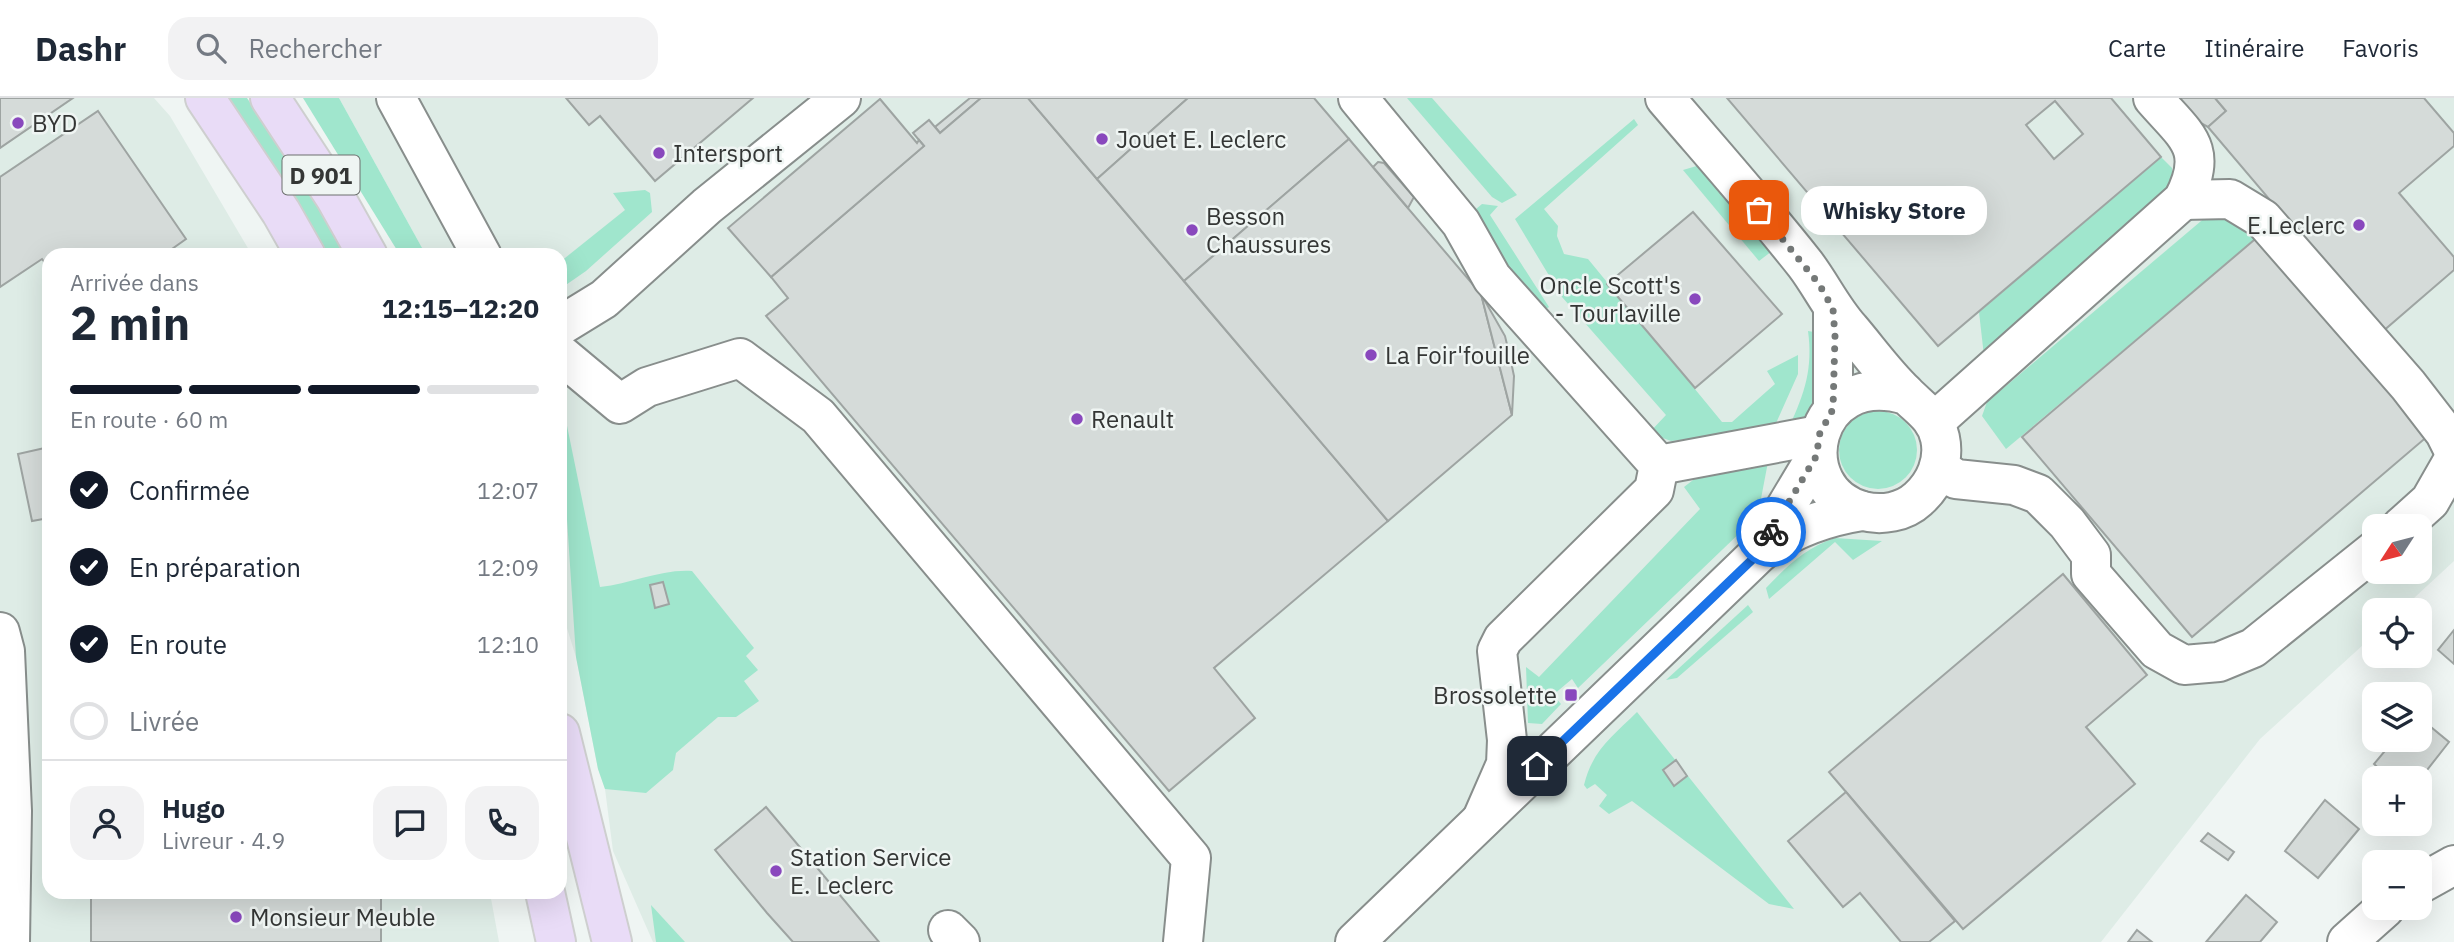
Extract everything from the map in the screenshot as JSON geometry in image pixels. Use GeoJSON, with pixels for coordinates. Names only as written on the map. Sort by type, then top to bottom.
{"type":"FeatureCollection","features":[{"type":"Feature","properties":{"kind":"main road","name":"D 901"},"geometry":{"type":"LineString","coordinates":[[205,98],[301,248]]}},
{"type":"Feature","properties":{"kind":"main road","name":"D 901"},"geometry":{"type":"LineString","coordinates":[[270,98],[335,197],[364,248]]}},
{"type":"Feature","properties":{"kind":"main road"},"geometry":{"type":"LineString","coordinates":[[567,761],[612,942]]}},
{"type":"Feature","properties":{"kind":"main road"},"geometry":{"type":"LineString","coordinates":[[547,899],[556,942]]}},
{"type":"Feature","properties":{"kind":"street"},"geometry":{"type":"LineString","coordinates":[[396,98],[478,248]]}},
{"type":"Feature","properties":{"kind":"street"},"geometry":{"type":"LineString","coordinates":[[567,322],[604,299],[707,206],[841,98]]}},
{"type":"Feature","properties":{"kind":"street"},"geometry":{"type":"LineString","coordinates":[[1358,98],[1461,223],[1492,278],[1659,465]]}},
{"type":"Feature","properties":{"kind":"street"},"geometry":{"type":"LineString","coordinates":[[1355,942],[1758,554],[1793,532],[1832,515],[1898,510],[1915,502],[1934,478],[1940,437],[1934,422],[1922,406],[1906,395],[1833,309],[1806,266],[1665,98]]}},
{"type":"Feature","properties":{"kind":"street"},"geometry":{"type":"LineString","coordinates":[[1934,422],[2183,200],[2195,166],[2193,144],[2153,98]]}},
{"type":"Feature","properties":{"kind":"street"},"geometry":{"type":"LineString","coordinates":[[2183,200],[2203,197],[2230,199],[2263,219],[2442,403],[2454,451]]}},
{"type":"Feature","properties":{"kind":"street"},"geometry":{"type":"LineString","coordinates":[[1833,309],[1823,433],[1824,479],[1839,499],[1861,511]]}},
{"type":"Feature","properties":{"kind":"street"},"geometry":{"type":"LineString","coordinates":[[567,361],[620,404],[647,387],[740,358],[818,416],[1191,858],[1183,942]]}},
{"type":"Feature","properties":{"kind":"street"},"geometry":{"type":"LineString","coordinates":[[1758,554],[1823,433],[1848,397],[1867,390],[1887,389],[1906,395]]}},
{"type":"Feature","properties":{"kind":"street"},"geometry":{"type":"LineString","coordinates":[[1659,465],[1823,433]]}},
{"type":"Feature","properties":{"kind":"street"},"geometry":{"type":"LineString","coordinates":[[2416,514],[2430,501],[2454,459]]}},
{"type":"Feature","properties":{"kind":"street"},"geometry":{"type":"LineString","coordinates":[[1482,819],[1506,764],[1507,740],[1497,652],[1503,639],[1654,490],[1659,465]]}},
{"type":"Feature","properties":{"kind":"street"},"geometry":{"type":"LineString","coordinates":[[1934,478],[2047,486],[2067,523],[2100,547]]}},
{"type":"Feature","properties":{"kind":"street"},"geometry":{"type":"LineString","coordinates":[[1934,478],[1949,501],[2017,507],[2053,534],[2068,556],[2100,547]]}},
{"type":"Feature","properties":{"kind":"street"},"geometry":{"type":"LineString","coordinates":[[2100,547],[2091,574],[2157,650],[2184,665],[2219,662],[2253,648],[2362,560]]}},
{"type":"Feature","properties":{"kind":"street"},"geometry":{"type":"LineString","coordinates":[[0,632],[5,651],[12,811],[10,942]]}},
{"type":"Feature","properties":{"kind":"street"},"geometry":{"type":"LineString","coordinates":[[2432,877],[2454,865]]}},
{"type":"Feature","properties":{"kind":"street"},"geometry":{"type":"LineString","coordinates":[[2347,942],[2372,920]]}},
{"type":"Feature","properties":{"kind":"shaded area"},"geometry":{"type":"Polygon","coordinates":[[[0,98],[154,98],[170,116],[248,248],[42,248],[42,899],[491,899],[499,942],[0,942],[0,98]]]}},
{"type":"Feature","properties":{"kind":"shaded area"},"geometry":{"type":"Polygon","coordinates":[[[339,98],[2454,98],[2454,561],[2432,581],[2432,514],[2362,514],[2362,584],[2429,584],[2414,598],[2362,598],[2362,646],[2260,739],[2101,942],[653,942],[613,851],[605,789],[598,769],[576,657],[567,628],[567,248],[422,248],[339,98]]]}},
{"type":"Feature","properties":{"kind":"green space"},"geometry":{"type":"Polygon","coordinates":[[[227,98],[247,98],[301,177],[343,248],[323,248],[227,98]]]}},
{"type":"Feature","properties":{"kind":"green space"},"geometry":{"type":"Polygon","coordinates":[[[303,98],[339,98],[422,248],[396,248],[303,98]]]}},
{"type":"Feature","properties":{"kind":"green space"},"geometry":{"type":"Polygon","coordinates":[[[1407,98],[1432,98],[1517,195],[1502,203],[1492,197],[1407,98]]]}},
{"type":"Feature","properties":{"kind":"green space"},"geometry":{"type":"Polygon","coordinates":[[[1634,119],[1638,125],[1544,209],[1558,226],[1557,236],[1564,254],[1588,259],[1722,422],[1732,422],[1775,384],[1767,371],[1798,355],[1798,374],[1773,430],[1671,441],[1649,433],[1666,415],[1562,297],[1515,219],[1634,119]]]}},
{"type":"Feature","properties":{"kind":"green space"},"geometry":{"type":"Polygon","coordinates":[[[2161,157],[2172,168],[2172,190],[1984,356],[1979,312],[2161,157]]]}},
{"type":"Feature","properties":{"kind":"green space"},"geometry":{"type":"Polygon","coordinates":[[[1700,165],[1772,251],[1759,261],[1683,170],[1700,165]]]}},
{"type":"Feature","properties":{"kind":"green space"},"geometry":{"type":"Polygon","coordinates":[[[645,190],[650,193],[652,212],[586,271],[567,284],[567,256],[625,210],[613,193],[645,190]]]}},
{"type":"Feature","properties":{"kind":"green space"},"geometry":{"type":"Polygon","coordinates":[[[1482,204],[1498,206],[1490,215],[1549,307],[1542,312],[1516,280],[1476,209],[1482,204]]]}},
{"type":"Feature","properties":{"kind":"green space"},"geometry":{"type":"Polygon","coordinates":[[[2207,216],[2224,216],[2260,235],[2006,449],[1982,416],[1987,402],[2207,216]]]}},
{"type":"Feature","properties":{"kind":"green space"},"geometry":{"type":"Polygon","coordinates":[[[1808,331],[1820,333],[1817,388],[1809,412],[1801,421],[1789,427],[1806,380],[1808,331]]]}},
{"type":"Feature","properties":{"kind":"green space"},"geometry":{"type":"Polygon","coordinates":[[[1878,411],[1893,414],[1906,422],[1914,435],[1917,450],[1914,465],[1906,478],[1893,486],[1878,489],[1863,486],[1850,478],[1842,465],[1839,450],[1842,435],[1850,422],[1863,414],[1878,411]]]}},
{"type":"Feature","properties":{"kind":"green space"},"geometry":{"type":"Polygon","coordinates":[[[567,426],[600,587],[668,572],[692,571],[754,648],[746,656],[758,670],[744,681],[759,701],[736,717],[718,717],[676,753],[673,770],[646,793],[605,789],[598,769],[576,657],[567,519],[567,426]]]}},
{"type":"Feature","properties":{"kind":"green space"},"geometry":{"type":"Polygon","coordinates":[[[1768,462],[1759,509],[1747,526],[1578,688],[1572,679],[1553,695],[1561,704],[1542,724],[1528,723],[1526,667],[1539,677],[1700,509],[1684,487],[1701,474],[1768,462]]]}},
{"type":"Feature","properties":{"kind":"green space"},"geometry":{"type":"Polygon","coordinates":[[[1835,538],[1882,541],[1853,560],[1835,542],[1769,599],[1766,588],[1789,565],[1806,552],[1835,538]]]}},
{"type":"Feature","properties":{"kind":"green space"},"geometry":{"type":"Polygon","coordinates":[[[1748,605],[1753,612],[1677,678],[1666,680],[1748,605]]]}},
{"type":"Feature","properties":{"kind":"green space"},"geometry":{"type":"Polygon","coordinates":[[[1637,712],[1794,909],[1769,904],[1632,801],[1609,814],[1599,806],[1607,795],[1595,784],[1587,789],[1584,785],[1588,773],[1604,744],[1637,712]]]}},
{"type":"Feature","properties":{"kind":"green space"},"geometry":{"type":"Polygon","coordinates":[[[651,905],[685,942],[656,942],[651,905]]]}},
{"type":"Feature","properties":{"kind":"building","name":"BYD"},"geometry":{"type":"Polygon","coordinates":[[[0,98],[73,98],[0,148],[0,98]]]}},
{"type":"Feature","properties":{"kind":"building","name":"Intersport"},"geometry":{"type":"Polygon","coordinates":[[[566,98],[753,98],[655,181],[600,116],[589,125],[566,98]]]}},
{"type":"Feature","properties":{"kind":"building"},"geometry":{"type":"Polygon","coordinates":[[[970,98],[981,98],[940,133],[935,127],[970,98]]]}},
{"type":"Feature","properties":{"kind":"building","name":"Renault"},"geometry":{"type":"Polygon","coordinates":[[[981,98],[1028,98],[1388,521],[1214,668],[1255,718],[1169,791],[766,316],[788,298],[771,277],[924,146],[913,133],[929,120],[940,133],[981,98]]]}},
{"type":"Feature","properties":{"kind":"building","name":"Jouet E. Leclerc"},"geometry":{"type":"Polygon","coordinates":[[[1028,98],[1188,98],[1097,179],[1028,98]]]}},
{"type":"Feature","properties":{"kind":"building","name":"Besson Chaussures"},"geometry":{"type":"Polygon","coordinates":[[[1188,98],[1314,98],[1349,139],[1184,281],[1097,179],[1188,98]]]}},
{"type":"Feature","properties":{"kind":"building"},"geometry":{"type":"Polygon","coordinates":[[[1727,98],[2111,98],[2161,157],[1938,346],[1727,98]],[[2055,101],[2026,125],[2054,159],[2083,134],[2055,101]]]}},
{"type":"Feature","properties":{"kind":"building"},"geometry":{"type":"Polygon","coordinates":[[[2173,98],[2215,98],[2226,111],[2208,127],[2188,116],[2173,98]]]}},
{"type":"Feature","properties":{"kind":"building","name":"E.Leclerc"},"geometry":{"type":"Polygon","coordinates":[[[2215,98],[2424,98],[2454,133],[2454,146],[2399,193],[2454,257],[2454,270],[2382,332],[2208,127],[2226,111],[2215,98]]]}},
{"type":"Feature","properties":{"kind":"building"},"geometry":{"type":"Polygon","coordinates":[[[880,99],[917,143],[919,140],[924,146],[771,277],[728,228],[880,99]]]}},
{"type":"Feature","properties":{"kind":"building"},"geometry":{"type":"Polygon","coordinates":[[[98,111],[186,239],[173,248],[42,248],[42,259],[0,287],[0,177],[98,111]]]}},
{"type":"Feature","properties":{"kind":"building","name":"La Foir'fouille"},"geometry":{"type":"Polygon","coordinates":[[[1349,139],[1481,294],[1512,415],[1388,521],[1184,281],[1349,139]]]}},
{"type":"Feature","properties":{"kind":"building"},"geometry":{"type":"Polygon","coordinates":[[[1378,162],[1384,163],[1414,197],[1408,208],[1373,167],[1378,162]]]}},
{"type":"Feature","properties":{"kind":"building","name":"Oncle Scott's - Tourlaville"},"geometry":{"type":"Polygon","coordinates":[[[1693,212],[1782,314],[1695,388],[1607,284],[1693,212]]]}},
{"type":"Feature","properties":{"kind":"building"},"geometry":{"type":"Polygon","coordinates":[[[2260,235],[2429,435],[2192,637],[2022,437],[2260,235]]]}},
{"type":"Feature","properties":{"kind":"building"},"geometry":{"type":"Polygon","coordinates":[[[1481,294],[1505,336],[1514,376],[1512,415],[1481,294]]]}},
{"type":"Feature","properties":{"kind":"building"},"geometry":{"type":"Polygon","coordinates":[[[42,449],[42,519],[32,521],[18,454],[42,449]]]}},
{"type":"Feature","properties":{"kind":"building"},"geometry":{"type":"Polygon","coordinates":[[[2063,574],[2147,675],[2086,727],[2135,784],[1963,929],[1829,772],[2063,574]]]}},
{"type":"Feature","properties":{"kind":"building"},"geometry":{"type":"Polygon","coordinates":[[[663,582],[669,604],[655,608],[650,585],[663,582]]]}},
{"type":"Feature","properties":{"kind":"building"},"geometry":{"type":"Polygon","coordinates":[[[2454,630],[2454,664],[2438,650],[2454,630]]]}},
{"type":"Feature","properties":{"kind":"building"},"geometry":{"type":"Polygon","coordinates":[[[2432,728],[2449,742],[2430,766],[2374,764],[2384,752],[2432,752],[2432,728]]]}},
{"type":"Feature","properties":{"kind":"building"},"geometry":{"type":"Polygon","coordinates":[[[1676,760],[1687,776],[1674,786],[1663,770],[1676,760]]]}},
{"type":"Feature","properties":{"kind":"building"},"geometry":{"type":"Polygon","coordinates":[[[1846,792],[1955,921],[1929,942],[1901,942],[1860,893],[1843,907],[1788,841],[1846,792]]]}},
{"type":"Feature","properties":{"kind":"building"},"geometry":{"type":"Polygon","coordinates":[[[2325,800],[2359,829],[2318,878],[2285,851],[2325,800]]]}},
{"type":"Feature","properties":{"kind":"building","name":"Station Service E. Leclerc"},"geometry":{"type":"Polygon","coordinates":[[[766,807],[879,942],[793,942],[767,913],[715,850],[766,807]]]}},
{"type":"Feature","properties":{"kind":"building"},"geometry":{"type":"Polygon","coordinates":[[[2208,833],[2234,852],[2228,860],[2201,841],[2208,833]]]}},
{"type":"Feature","properties":{"kind":"building"},"geometry":{"type":"Polygon","coordinates":[[[2246,895],[2277,922],[2260,942],[2206,942],[2246,895]]]}},
{"type":"Feature","properties":{"kind":"building","name":"Monsieur Meuble"},"geometry":{"type":"Polygon","coordinates":[[[91,899],[381,899],[381,942],[91,942],[91,899]]]}},
{"type":"Feature","properties":{"kind":"building"},"geometry":{"type":"Polygon","coordinates":[[[2137,930],[2152,942],[2128,942],[2137,930]]]}},
{"type":"Feature","properties":{"kind":"way so far"},"geometry":{"type":"LineString","coordinates":[[1759,210],[1819,284],[1833,309],[1835,336],[1833,409],[1824,421],[1819,435],[1817,455],[1771,532]]}},
{"type":"Feature","properties":{"kind":"place","name":"BYD"},"geometry":{"type":"Point","coordinates":[18,123]}},
{"type":"Feature","properties":{"kind":"place","name":"Jouet E. Leclerc"},"geometry":{"type":"Point","coordinates":[1102,139]}},
{"type":"Feature","properties":{"kind":"place","name":"Intersport"},"geometry":{"type":"Point","coordinates":[659,153]}},
{"type":"Feature","properties":{"kind":"place","name":"Whisky Store"},"geometry":{"type":"Point","coordinates":[1759,210]}},
{"type":"Feature","properties":{"kind":"place","name":"E.Leclerc"},"geometry":{"type":"Point","coordinates":[2359,225]}},
{"type":"Feature","properties":{"kind":"place","name":"Besson Chaussures"},"geometry":{"type":"Point","coordinates":[1192,230]}},
{"type":"Feature","properties":{"kind":"place","name":"Oncle Scott's - Tourlaville"},"geometry":{"type":"Point","coordinates":[1695,299]}},
{"type":"Feature","properties":{"kind":"place","name":"La Foir'fouille"},"geometry":{"type":"Point","coordinates":[1371,355]}},
{"type":"Feature","properties":{"kind":"place","name":"Renault"},"geometry":{"type":"Point","coordinates":[1077,419]}},
{"type":"Feature","properties":{"kind":"place","name":"Brossolette"},"geometry":{"type":"Point","coordinates":[1571,695]}},
{"type":"Feature","properties":{"kind":"place","name":"Station Service E. Leclerc"},"geometry":{"type":"Point","coordinates":[776,871]}},
{"type":"Feature","properties":{"kind":"place","name":"Monsieur Meuble"},"geometry":{"type":"Point","coordinates":[236,917]}},
{"type":"Feature","properties":{"kind":"route"},"geometry":{"type":"LineString","coordinates":[[1537,766],[1758,554],[1771,532]]}}]}
